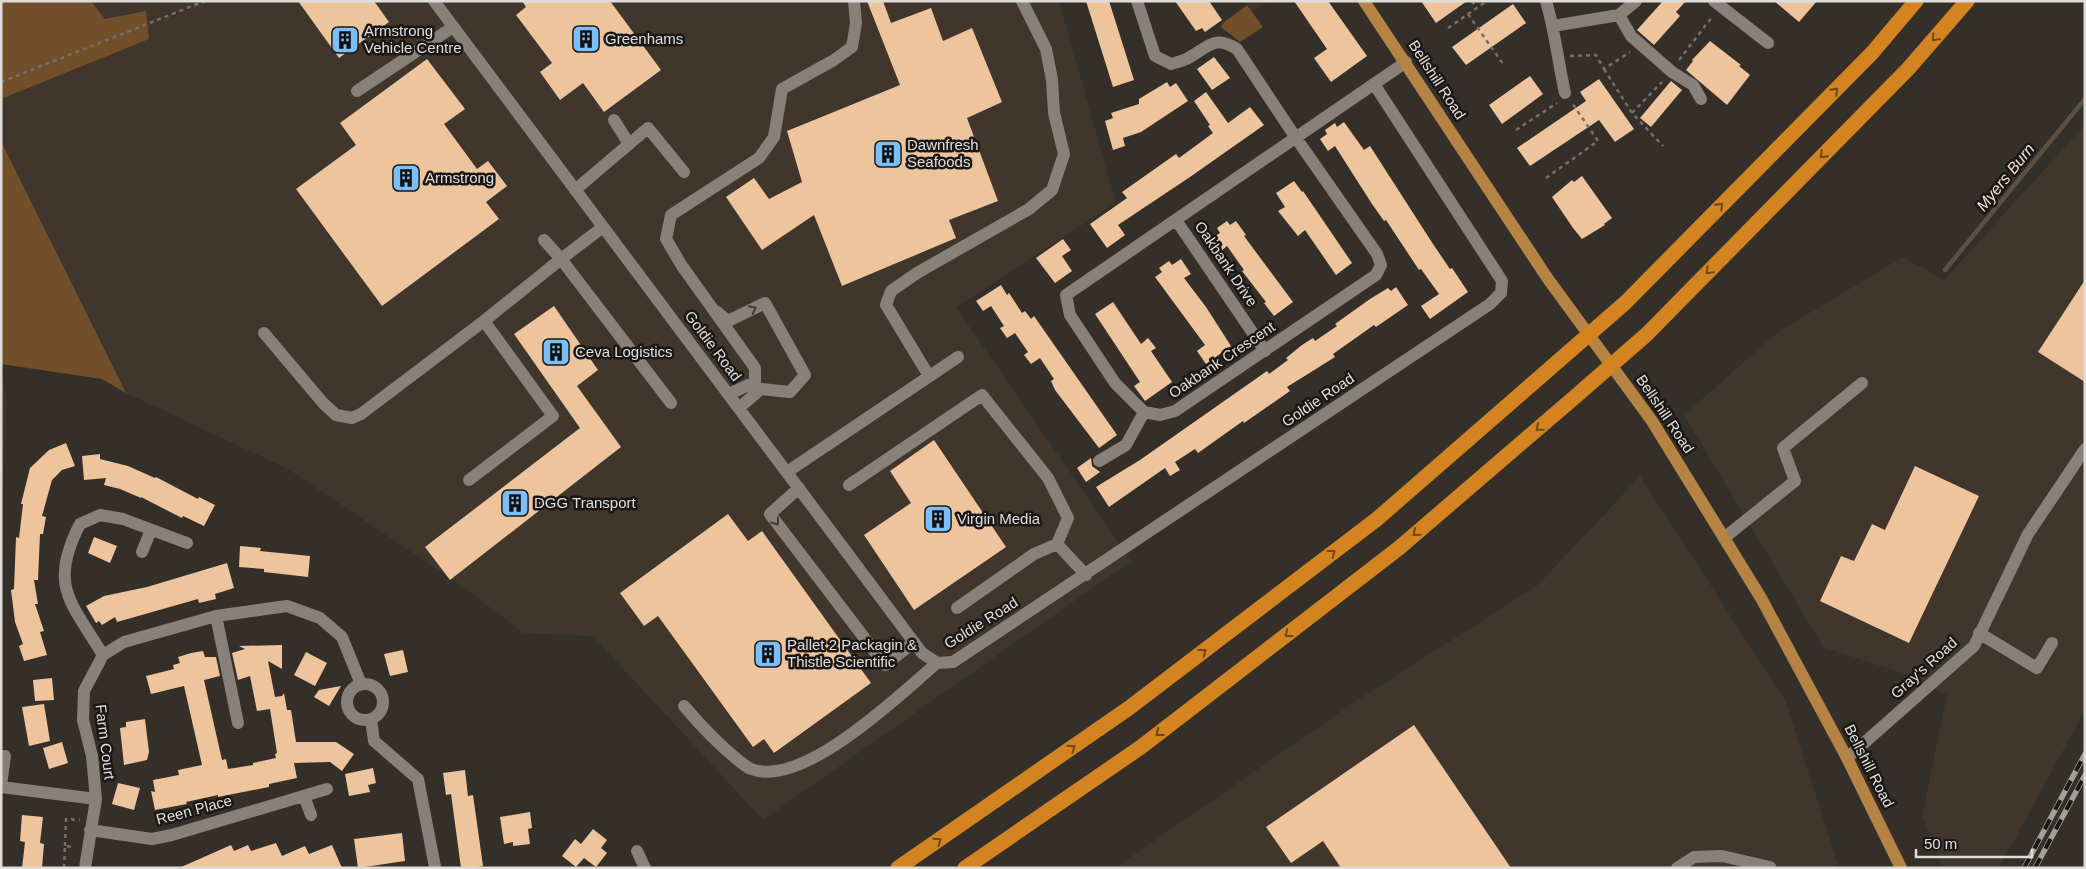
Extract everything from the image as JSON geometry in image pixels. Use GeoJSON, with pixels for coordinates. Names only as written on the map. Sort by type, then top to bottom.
{"type":"FeatureCollection","features":[{"type":"Feature","properties":{"kind":"highway"},"geometry":{"type":"LineString","coordinates":[[898,868],[1129,708],[1362,531],[1625,303],[1872,53],[1916,1]]}},
{"type":"Feature","properties":{"kind":"highway"},"geometry":{"type":"LineString","coordinates":[[965,868],[1141,747],[1399,548],[1576,396],[1646,334],[1908,70],[1967,1]]}},
{"type":"Feature","properties":{"kind":"main road","name":"Bellshill Road"},"geometry":{"type":"LineString","coordinates":[[1364,1],[1548,279],[1652,421],[1761,598],[1847,758],[1901,868]]}},
{"type":"Feature","properties":{"kind":"street","name":"Goldie Road"},"geometry":{"type":"LineString","coordinates":[[434,1],[922,653],[937,663],[953,662],[1086,575],[1490,304],[1501,293],[1502,282],[1374,84]]}},
{"type":"Feature","properties":{"kind":"street"},"geometry":{"type":"LineString","coordinates":[[729,394],[755,382],[754,368],[711,308],[666,239],[671,216],[759,158],[774,137],[782,89],[834,60],[852,47],[856,23],[854,1]]}},
{"type":"Feature","properties":{"kind":"street"},"geometry":{"type":"LineString","coordinates":[[929,376],[886,305],[891,292],[917,273],[1029,208],[1052,190],[1064,154],[1054,113],[1052,80],[1046,50],[1022,1]]}},
{"type":"Feature","properties":{"kind":"street"},"geometry":{"type":"LineString","coordinates":[[1137,1],[1155,56],[1171,64],[1188,59],[1216,41],[1228,43],[1238,49],[1296,138]]}},
{"type":"Feature","properties":{"kind":"street"},"geometry":{"type":"LineString","coordinates":[[1546,1],[1553,26],[1556,56],[1566,95]]}},
{"type":"Feature","properties":{"kind":"street"},"geometry":{"type":"LineString","coordinates":[[1553,26],[1619,15],[1636,1]]}},
{"type":"Feature","properties":{"kind":"street"},"geometry":{"type":"LineString","coordinates":[[1714,1],[1768,43]]}},
{"type":"Feature","properties":{"kind":"street"},"geometry":{"type":"LineString","coordinates":[[1619,15],[1631,36],[1672,72],[1693,85],[1701,100]]}},
{"type":"Feature","properties":{"kind":"street"},"geometry":{"type":"LineString","coordinates":[[358,91],[453,26]]}},
{"type":"Feature","properties":{"kind":"street"},"geometry":{"type":"LineString","coordinates":[[1098,461],[1126,445],[1144,412],[1115,384],[1070,315],[1066,295],[1406,62]]}},
{"type":"Feature","properties":{"kind":"street"},"geometry":{"type":"LineString","coordinates":[[614,120],[629,144]]}},
{"type":"Feature","properties":{"kind":"street"},"geometry":{"type":"LineString","coordinates":[[576,190],[648,128],[684,172]]}},
{"type":"Feature","properties":{"kind":"street","name":"Oakbank Crescent"},"geometry":{"type":"LineString","coordinates":[[1144,412],[1160,415],[1174,411],[1376,275],[1381,265],[1377,254],[1296,138]]}},
{"type":"Feature","properties":{"kind":"street","name":"Oakbank Drive"},"geometry":{"type":"LineString","coordinates":[[1176,220],[1265,351]]}},
{"type":"Feature","properties":{"kind":"street"},"geometry":{"type":"LineString","coordinates":[[264,333],[323,403],[336,415],[352,418],[361,414],[484,321],[603,227]]}},
{"type":"Feature","properties":{"kind":"street"},"geometry":{"type":"LineString","coordinates":[[544,240],[561,259],[670,402]]}},
{"type":"Feature","properties":{"kind":"street"},"geometry":{"type":"LineString","coordinates":[[711,308],[728,321],[765,303],[805,375],[790,392],[761,389],[739,408]]}},
{"type":"Feature","properties":{"kind":"street"},"geometry":{"type":"LineString","coordinates":[[469,480],[554,416],[484,321]]}},
{"type":"Feature","properties":{"kind":"street"},"geometry":{"type":"LineString","coordinates":[[787,472],[958,357]]}},
{"type":"Feature","properties":{"kind":"street"},"geometry":{"type":"LineString","coordinates":[[1724,538],[1796,481],[1784,448],[1862,383]]}},
{"type":"Feature","properties":{"kind":"street"},"geometry":{"type":"LineString","coordinates":[[849,485],[982,395],[1048,478],[1068,518],[1057,544],[1034,554],[957,608]]}},
{"type":"Feature","properties":{"kind":"street","name":"Gray's Road"},"geometry":{"type":"LineString","coordinates":[[1847,758],[1974,646],[2028,534],[2085,449]]}},
{"type":"Feature","properties":{"kind":"street"},"geometry":{"type":"LineString","coordinates":[[799,488],[770,514],[885,665],[914,642]]}},
{"type":"Feature","properties":{"kind":"street"},"geometry":{"type":"LineString","coordinates":[[103,655],[70,604],[64,578],[66,555],[80,524],[100,515],[123,519],[186,542]]}},
{"type":"Feature","properties":{"kind":"street"},"geometry":{"type":"LineString","coordinates":[[142,552],[152,530]]}},
{"type":"Feature","properties":{"kind":"street"},"geometry":{"type":"LineString","coordinates":[[1057,544],[1086,575]]}},
{"type":"Feature","properties":{"kind":"street","name":"Farm Court"},"geometry":{"type":"LineString","coordinates":[[85,868],[96,799],[92,756],[83,720],[84,690],[103,655],[124,642],[216,616],[288,606],[320,618],[342,636],[361,684]]}},
{"type":"Feature","properties":{"kind":"street"},"geometry":{"type":"LineString","coordinates":[[216,616],[228,699],[238,722]]}},
{"type":"Feature","properties":{"kind":"street"},"geometry":{"type":"LineString","coordinates":[[1980,633],[2037,668],[2052,642]]}},
{"type":"Feature","properties":{"kind":"street"},"geometry":{"type":"LineString","coordinates":[[684,706],[720,746],[750,769],[770,772],[799,765],[835,747],[937,663]]}},
{"type":"Feature","properties":{"kind":"street"},"geometry":{"type":"LineString","coordinates":[[361,684],[368,684],[378,690],[383,701],[380,712],[371,720],[359,720],[349,712],[347,707],[348,695],[351,690],[361,684]]}},
{"type":"Feature","properties":{"kind":"street"},"geometry":{"type":"LineString","coordinates":[[371,720],[374,741],[418,779],[435,867]]}},
{"type":"Feature","properties":{"kind":"street"},"geometry":{"type":"LineString","coordinates":[[5,756],[1,786],[96,799]]}},
{"type":"Feature","properties":{"kind":"street","name":"Reen Place"},"geometry":{"type":"LineString","coordinates":[[91,825],[152,839],[172,835],[327,789]]}},
{"type":"Feature","properties":{"kind":"street"},"geometry":{"type":"LineString","coordinates":[[304,796],[311,815]]}},
{"type":"Feature","properties":{"kind":"street"},"geometry":{"type":"LineString","coordinates":[[638,851],[646,868]]}},
{"type":"Feature","properties":{"kind":"street"},"geometry":{"type":"LineString","coordinates":[[1677,868],[1694,856],[1722,856],[1770,867]]}},
{"type":"Feature","properties":{"kind":"path"},"geometry":{"type":"LineString","coordinates":[[1,82],[205,1]]}},
{"type":"Feature","properties":{"kind":"path"},"geometry":{"type":"LineString","coordinates":[[1472,1],[1476,8]]}},
{"type":"Feature","properties":{"kind":"path"},"geometry":{"type":"LineString","coordinates":[[1448,28],[1487,1]]}},
{"type":"Feature","properties":{"kind":"path"},"geometry":{"type":"LineString","coordinates":[[1468,14],[1503,64]]}},
{"type":"Feature","properties":{"kind":"path"},"geometry":{"type":"LineString","coordinates":[[1604,69],[1642,45]]}},
{"type":"Feature","properties":{"kind":"path"},"geometry":{"type":"LineString","coordinates":[[1556,56],[1596,55],[1632,113],[1663,146]]}},
{"type":"Feature","properties":{"kind":"path"},"geometry":{"type":"LineString","coordinates":[[1516,130],[1566,95],[1598,141],[1546,178]]}},
{"type":"Feature","properties":{"kind":"path"},"geometry":{"type":"LineString","coordinates":[[64,868],[66,819],[91,825]]}},
{"type":"Feature","properties":{"kind":"path"},"geometry":{"type":"LineString","coordinates":[[64,846],[87,847]]}},
{"type":"Feature","properties":{"kind":"shaded area"},"geometry":{"type":"Polygon","coordinates":[[[1,1],[91,1],[105,19],[146,11],[149,39],[1,99],[1,1]]]}},
{"type":"Feature","properties":{"kind":"shaded area"},"geometry":{"type":"Polygon","coordinates":[[[91,1],[1059,1],[1116,203],[956,307],[1131,561],[763,820],[593,636],[524,633],[459,584],[288,469],[126,393],[1,141],[1,99],[149,39],[105,19],[91,1]]]}},
{"type":"Feature","properties":{"kind":"shaded area"},"geometry":{"type":"Polygon","coordinates":[[[1245,1],[1269,1],[1252,12],[1245,1]]]}},
{"type":"Feature","properties":{"kind":"shaded area"},"geometry":{"type":"Polygon","coordinates":[[[1247,5],[1263,27],[1240,42],[1221,27],[1223,23],[1247,5]]]}},
{"type":"Feature","properties":{"kind":"shaded area"},"geometry":{"type":"Polygon","coordinates":[[[2085,125],[2085,710],[1999,868],[1942,868],[1922,816],[1947,695],[1911,676],[1823,647],[1684,415],[1778,332],[1903,257],[1944,280],[2085,125]]]}},
{"type":"Feature","properties":{"kind":"shaded area"},"geometry":{"type":"Polygon","coordinates":[[[1,141],[126,393],[102,379],[1,364],[1,141]]]}},
{"type":"Feature","properties":{"kind":"shaded area"},"geometry":{"type":"Polygon","coordinates":[[[1,369],[7,401],[1,513],[1,369]]]}},
{"type":"Feature","properties":{"kind":"shaded area"},"geometry":{"type":"Polygon","coordinates":[[[1640,476],[1786,702],[1839,868],[1115,868],[1356,701],[1538,585],[1640,476]]]}},
{"type":"Feature","properties":{"kind":"building","name":"Armstrong Vehicle Centre"},"geometry":{"type":"Polygon","coordinates":[[[298,1],[374,1],[389,22],[339,58],[298,1]]]}},
{"type":"Feature","properties":{"kind":"building","name":"Greenhams"},"geometry":{"type":"Polygon","coordinates":[[[522,1],[610,1],[661,70],[604,112],[583,83],[560,100],[540,72],[552,63],[516,15],[526,7],[522,1]]]}},
{"type":"Feature","properties":{"kind":"building","name":"Dawnfresh Seafoods"},"geometry":{"type":"Polygon","coordinates":[[[867,1],[883,1],[891,23],[931,8],[943,41],[972,28],[1002,102],[967,118],[998,201],[949,220],[956,238],[842,286],[814,215],[762,250],[726,197],[754,178],[769,199],[802,182],[787,131],[900,85],[867,1]]]}},
{"type":"Feature","properties":{"kind":"building"},"geometry":{"type":"Polygon","coordinates":[[[1086,1],[1109,1],[1134,80],[1113,87],[1086,1]]]}},
{"type":"Feature","properties":{"kind":"building"},"geometry":{"type":"Polygon","coordinates":[[[1175,1],[1209,1],[1222,20],[1205,32],[1202,28],[1196,31],[1175,1]]]}},
{"type":"Feature","properties":{"kind":"building"},"geometry":{"type":"Polygon","coordinates":[[[1294,1],[1328,1],[1367,56],[1331,82],[1314,58],[1327,49],[1294,1]]]}},
{"type":"Feature","properties":{"kind":"building"},"geometry":{"type":"Polygon","coordinates":[[[1421,1],[1467,1],[1436,23],[1421,1]]]}},
{"type":"Feature","properties":{"kind":"building"},"geometry":{"type":"Polygon","coordinates":[[[1663,1],[1686,1],[1676,12],[1680,16],[1654,45],[1637,30],[1663,1]]]}},
{"type":"Feature","properties":{"kind":"building"},"geometry":{"type":"Polygon","coordinates":[[[1774,1],[1817,1],[1799,22],[1774,1]]]}},
{"type":"Feature","properties":{"kind":"building"},"geometry":{"type":"Polygon","coordinates":[[[1513,4],[1526,23],[1466,65],[1452,47],[1513,4]]]}},
{"type":"Feature","properties":{"kind":"building"},"geometry":{"type":"Polygon","coordinates":[[[1710,41],[1741,65],[1739,66],[1750,75],[1727,105],[1686,70],[1692,60],[1710,41]]]}},
{"type":"Feature","properties":{"kind":"building"},"geometry":{"type":"Polygon","coordinates":[[[1214,57],[1230,78],[1212,90],[1197,69],[1214,57]]]}},
{"type":"Feature","properties":{"kind":"building","name":"Armstrong"},"geometry":{"type":"Polygon","coordinates":[[[427,59],[465,109],[444,124],[477,169],[488,161],[507,186],[486,202],[499,219],[382,306],[296,189],[356,145],[340,123],[427,59]]]}},
{"type":"Feature","properties":{"kind":"building"},"geometry":{"type":"Polygon","coordinates":[[[1530,76],[1543,94],[1502,124],[1489,105],[1530,76]]]}},
{"type":"Feature","properties":{"kind":"building"},"geometry":{"type":"Polygon","coordinates":[[[1599,79],[1634,129],[1615,142],[1599,120],[1530,166],[1517,148],[1586,101],[1580,92],[1599,79]]]}},
{"type":"Feature","properties":{"kind":"building"},"geometry":{"type":"Polygon","coordinates":[[[1671,81],[1682,90],[1651,127],[1640,118],[1671,81]]]}},
{"type":"Feature","properties":{"kind":"building"},"geometry":{"type":"Polygon","coordinates":[[[1167,82],[1170,87],[1176,83],[1188,101],[1141,132],[1123,138],[1125,146],[1113,150],[1105,121],[1113,118],[1111,113],[1139,104],[1139,99],[1167,82]]]}},
{"type":"Feature","properties":{"kind":"building"},"geometry":{"type":"Polygon","coordinates":[[[1206,92],[1228,123],[1250,107],[1264,125],[1118,225],[1125,235],[1107,248],[1090,224],[1127,198],[1122,192],[1176,154],[1179,158],[1213,133],[1208,126],[1210,125],[1194,101],[1206,92]]]}},
{"type":"Feature","properties":{"kind":"building"},"geometry":{"type":"Polygon","coordinates":[[[1344,122],[1364,150],[1370,146],[1433,244],[1468,292],[1430,319],[1421,306],[1439,294],[1421,269],[1419,270],[1386,220],[1384,221],[1372,204],[1335,146],[1328,151],[1320,139],[1327,134],[1325,130],[1335,123],[1337,127],[1344,122]]]}},
{"type":"Feature","properties":{"kind":"building"},"geometry":{"type":"Polygon","coordinates":[[[1582,176],[1612,218],[1605,225],[1582,239],[1552,197],[1572,180],[1574,182],[1582,176]]]}},
{"type":"Feature","properties":{"kind":"building"},"geometry":{"type":"Polygon","coordinates":[[[1294,181],[1303,191],[1352,263],[1336,275],[1305,230],[1298,236],[1278,211],[1285,207],[1276,193],[1294,181]]]}},
{"type":"Feature","properties":{"kind":"building"},"geometry":{"type":"Polygon","coordinates":[[[1227,221],[1230,225],[1236,221],[1246,235],[1244,236],[1293,302],[1274,316],[1227,246],[1221,251],[1212,238],[1220,233],[1217,228],[1227,221]]]}},
{"type":"Feature","properties":{"kind":"building"},"geometry":{"type":"Polygon","coordinates":[[[1063,239],[1071,250],[1062,256],[1072,271],[1055,283],[1036,258],[1063,239]]]}},
{"type":"Feature","properties":{"kind":"building"},"geometry":{"type":"Polygon","coordinates":[[[1181,259],[1191,274],[1184,278],[1206,307],[1231,346],[1206,364],[1197,351],[1205,345],[1155,277],[1162,272],[1159,268],[1169,261],[1172,265],[1181,259]]]}},
{"type":"Feature","properties":{"kind":"building"},"geometry":{"type":"Polygon","coordinates":[[[2085,280],[2085,382],[2038,352],[2085,280]]]}},
{"type":"Feature","properties":{"kind":"building"},"geometry":{"type":"Polygon","coordinates":[[[1001,285],[1007,295],[1009,293],[1022,313],[1025,311],[1031,319],[1034,316],[1117,435],[1099,448],[1055,390],[1051,381],[1054,379],[1040,358],[1031,364],[1024,355],[1028,352],[1015,333],[1007,338],[1000,328],[1004,326],[991,306],[983,311],[976,301],[1001,285]]]}},
{"type":"Feature","properties":{"kind":"building"},"geometry":{"type":"Polygon","coordinates":[[[1396,287],[1408,305],[1376,327],[1374,325],[1333,354],[1335,357],[1287,387],[1290,391],[1244,423],[1243,421],[1198,453],[1195,449],[1175,462],[1180,470],[1170,476],[1165,468],[1109,507],[1096,487],[1140,460],[1267,371],[1269,374],[1288,360],[1286,358],[1302,345],[1313,338],[1315,341],[1370,299],[1388,288],[1391,291],[1396,287]]]}},
{"type":"Feature","properties":{"kind":"building"},"geometry":{"type":"Polygon","coordinates":[[[1113,302],[1141,344],[1148,338],[1156,348],[1151,351],[1172,382],[1145,401],[1134,386],[1140,382],[1095,314],[1113,302]]]}},
{"type":"Feature","properties":{"kind":"building"},"geometry":{"type":"Polygon","coordinates":[[[554,306],[598,370],[577,386],[621,447],[450,580],[425,547],[580,428],[514,334],[554,306]]]}},
{"type":"Feature","properties":{"kind":"building","name":"Virgin Media"},"geometry":{"type":"Polygon","coordinates":[[[934,440],[1006,547],[914,610],[864,535],[911,503],[890,471],[934,440]]]}},
{"type":"Feature","properties":{"kind":"building"},"geometry":{"type":"Polygon","coordinates":[[[66,443],[75,466],[62,470],[52,480],[42,516],[46,517],[43,534],[40,534],[38,580],[34,580],[38,604],[35,604],[44,631],[40,632],[47,655],[24,661],[19,646],[23,644],[15,622],[11,590],[14,589],[16,537],[19,538],[23,504],[21,504],[30,468],[49,450],[66,443]]]}},
{"type":"Feature","properties":{"kind":"building"},"geometry":{"type":"Polygon","coordinates":[[[100,454],[100,459],[128,466],[156,477],[198,499],[199,497],[215,505],[204,526],[183,516],[182,518],[141,497],[104,485],[106,478],[84,480],[82,456],[100,454]]]}},
{"type":"Feature","properties":{"kind":"building"},"geometry":{"type":"Polygon","coordinates":[[[1091,458],[1092,466],[1100,472],[1086,482],[1077,468],[1091,458]]]}},
{"type":"Feature","properties":{"kind":"building"},"geometry":{"type":"Polygon","coordinates":[[[1915,466],[1979,496],[1909,643],[1820,601],[1841,556],[1854,561],[1872,524],[1885,530],[1915,466]]]}},
{"type":"Feature","properties":{"kind":"building","name":"Pallet 2 Packagin & Thistle Scientific"},"geometry":{"type":"Polygon","coordinates":[[[728,514],[748,541],[762,531],[871,683],[774,753],[764,739],[753,747],[658,616],[644,626],[620,593],[728,514]]]}},
{"type":"Feature","properties":{"kind":"building"},"geometry":{"type":"Polygon","coordinates":[[[94,537],[117,546],[110,563],[88,553],[94,537]]]}},
{"type":"Feature","properties":{"kind":"building"},"geometry":{"type":"Polygon","coordinates":[[[240,546],[261,548],[260,551],[310,556],[308,577],[264,572],[264,569],[239,567],[240,546]]]}},
{"type":"Feature","properties":{"kind":"building"},"geometry":{"type":"Polygon","coordinates":[[[227,563],[234,588],[215,594],[216,599],[199,603],[198,599],[117,622],[115,617],[102,625],[99,621],[96,623],[86,606],[104,596],[147,587],[227,563]]]}},
{"type":"Feature","properties":{"kind":"building"},"geometry":{"type":"Polygon","coordinates":[[[282,645],[282,669],[268,661],[275,697],[282,696],[284,693],[287,710],[291,710],[296,742],[336,742],[354,754],[342,771],[330,762],[294,763],[297,778],[269,784],[269,787],[218,797],[218,795],[186,802],[187,804],[155,810],[151,791],[155,792],[153,780],[179,775],[178,770],[202,765],[184,686],[151,694],[146,676],[174,669],[173,665],[180,663],[178,657],[191,653],[203,651],[205,657],[216,657],[220,676],[204,680],[222,760],[226,759],[228,769],[253,765],[253,763],[276,758],[275,754],[277,753],[270,709],[257,711],[250,676],[238,680],[232,653],[245,649],[239,646],[282,645]]]}},
{"type":"Feature","properties":{"kind":"building"},"geometry":{"type":"Polygon","coordinates":[[[403,650],[408,672],[390,676],[384,654],[403,650]]]}},
{"type":"Feature","properties":{"kind":"building"},"geometry":{"type":"Polygon","coordinates":[[[306,652],[327,663],[315,686],[294,675],[306,652]]]}},
{"type":"Feature","properties":{"kind":"building"},"geometry":{"type":"Polygon","coordinates":[[[52,678],[54,700],[35,701],[33,680],[52,678]]]}},
{"type":"Feature","properties":{"kind":"building"},"geometry":{"type":"Polygon","coordinates":[[[341,686],[329,706],[314,697],[319,690],[341,686]]]}},
{"type":"Feature","properties":{"kind":"building"},"geometry":{"type":"Polygon","coordinates":[[[44,704],[50,741],[29,746],[22,707],[44,704]]]}},
{"type":"Feature","properties":{"kind":"building"},"geometry":{"type":"Polygon","coordinates":[[[145,719],[149,752],[147,760],[124,765],[120,728],[126,727],[126,722],[145,719]]]}},
{"type":"Feature","properties":{"kind":"building"},"geometry":{"type":"Polygon","coordinates":[[[1414,725],[1511,868],[1341,868],[1323,841],[1291,863],[1266,827],[1414,725]]]}},
{"type":"Feature","properties":{"kind":"building"},"geometry":{"type":"Polygon","coordinates":[[[62,742],[68,763],[49,769],[43,748],[62,742]]]}},
{"type":"Feature","properties":{"kind":"building"},"geometry":{"type":"Polygon","coordinates":[[[373,768],[376,783],[368,785],[370,792],[349,796],[345,774],[373,768]]]}},
{"type":"Feature","properties":{"kind":"building"},"geometry":{"type":"Polygon","coordinates":[[[465,770],[468,796],[473,795],[483,866],[473,868],[461,868],[451,794],[446,795],[443,773],[465,770]]]}},
{"type":"Feature","properties":{"kind":"building"},"geometry":{"type":"Polygon","coordinates":[[[118,783],[140,788],[134,810],[112,804],[118,783]]]}},
{"type":"Feature","properties":{"kind":"building"},"geometry":{"type":"Polygon","coordinates":[[[530,812],[532,828],[528,829],[530,844],[513,846],[513,842],[504,844],[500,817],[530,812]]]}},
{"type":"Feature","properties":{"kind":"building"},"geometry":{"type":"Polygon","coordinates":[[[22,815],[43,817],[40,843],[44,844],[42,868],[22,868],[25,842],[20,841],[22,815]]]}},
{"type":"Feature","properties":{"kind":"building"},"geometry":{"type":"Polygon","coordinates":[[[593,829],[607,840],[601,848],[607,853],[596,867],[584,858],[576,867],[562,856],[575,839],[581,844],[593,829]]]}},
{"type":"Feature","properties":{"kind":"building"},"geometry":{"type":"Polygon","coordinates":[[[402,833],[405,861],[358,868],[354,839],[402,833]]]}},
{"type":"Feature","properties":{"kind":"building"},"geometry":{"type":"Polygon","coordinates":[[[276,843],[282,856],[305,846],[309,854],[332,845],[342,868],[179,868],[231,845],[234,851],[248,845],[251,851],[276,843]]]}},
{"type":"Feature","properties":{"kind":"waterway","name":"Myers Burn"},"geometry":{"type":"LineString","coordinates":[[1945,270],[2085,99]]}},
{"type":"Feature","properties":{"kind":"railway"},"geometry":{"type":"LineString","coordinates":[[2024,868],[2085,754]]}},
{"type":"Feature","properties":{"kind":"railway"},"geometry":{"type":"LineString","coordinates":[[2035,868],[2085,775]]}},
{"type":"Feature","properties":{"kind":"place","name":"Greenhams"},"geometry":{"type":"Point","coordinates":[586,39]}},
{"type":"Feature","properties":{"kind":"place","name":"Armstrong Vehicle Centre"},"geometry":{"type":"Point","coordinates":[345,40]}},
{"type":"Feature","properties":{"kind":"place","name":"Dawnfresh Seafoods"},"geometry":{"type":"Point","coordinates":[888,154]}},
{"type":"Feature","properties":{"kind":"place","name":"Armstrong"},"geometry":{"type":"Point","coordinates":[406,178]}},
{"type":"Feature","properties":{"kind":"place","name":"Ceva Logistics"},"geometry":{"type":"Point","coordinates":[556,352]}},
{"type":"Feature","properties":{"kind":"place","name":"DGG Transport"},"geometry":{"type":"Point","coordinates":[515,503]}},
{"type":"Feature","properties":{"kind":"place","name":"Virgin Media"},"geometry":{"type":"Point","coordinates":[938,519]}},
{"type":"Feature","properties":{"kind":"place","name":"Pallet 2 Packagin & Thistle Scientific"},"geometry":{"type":"Point","coordinates":[768,654]}}]}
